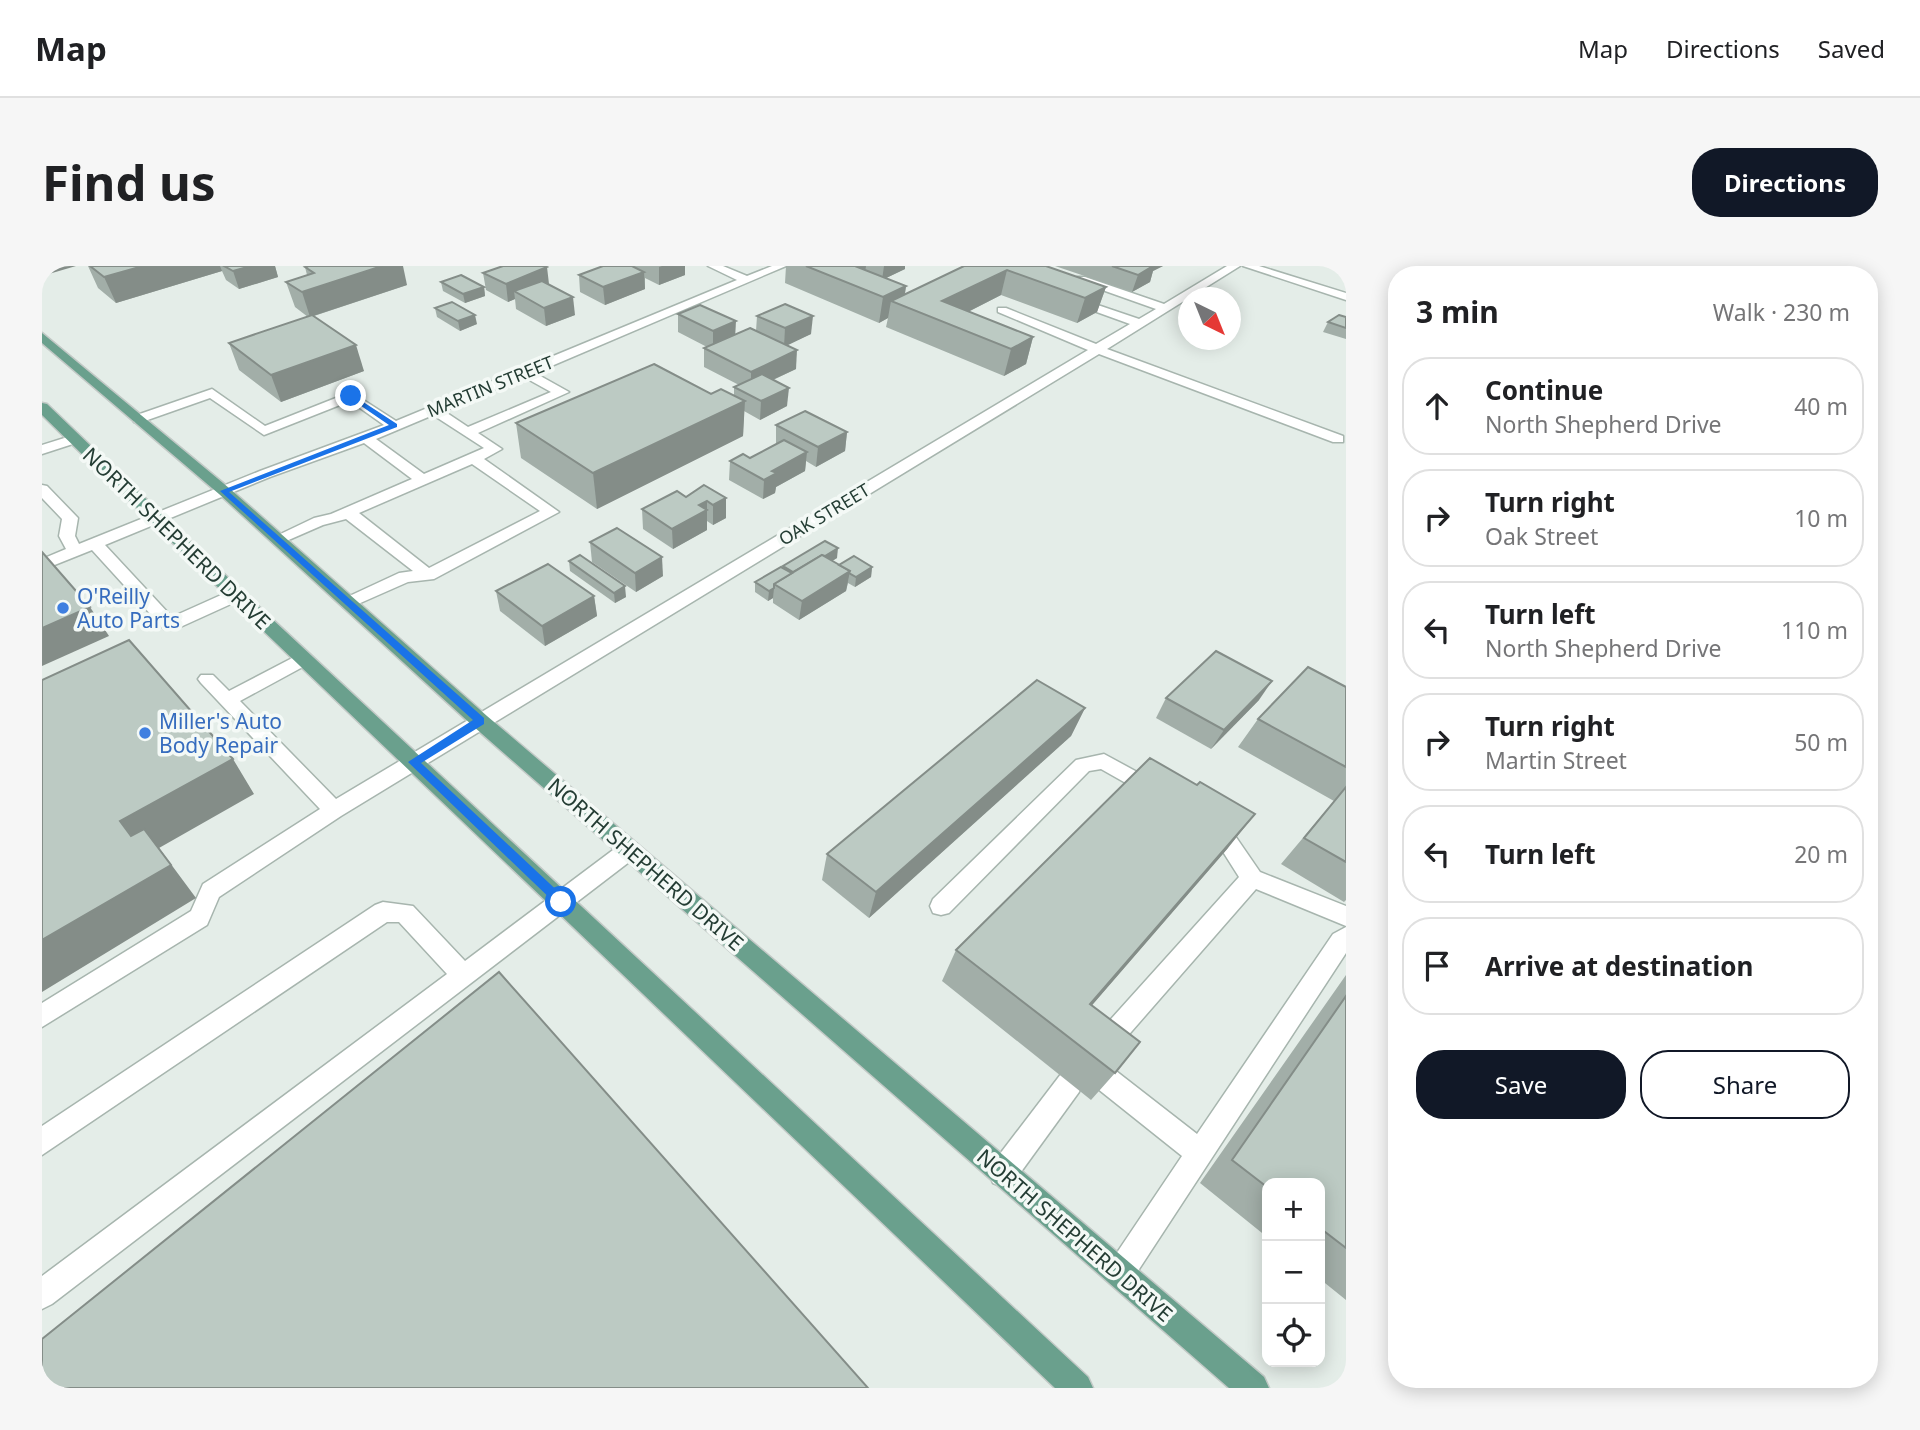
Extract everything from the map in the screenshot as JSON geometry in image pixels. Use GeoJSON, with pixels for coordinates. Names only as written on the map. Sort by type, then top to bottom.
{"type":"FeatureCollection","features":[{"type":"Feature","properties":{"kind":"main road","name":"NORTH SHEPHERD DRIVE"},"geometry":{"type":"LineString","coordinates":[[42,337],[224,491],[480,721],[1253,1388]]}},
{"type":"Feature","properties":{"kind":"main road","name":"NORTH SHEPHERD DRIVE"},"geometry":{"type":"LineString","coordinates":[[42,407],[236,595],[1077,1388]]}},
{"type":"Feature","properties":{"kind":"street"},"geometry":{"type":"LineString","coordinates":[[713,266],[747,280]]}},
{"type":"Feature","properties":{"kind":"street","name":"MARTIN STREET"},"geometry":{"type":"LineString","coordinates":[[42,565],[224,491],[366,438],[781,266]]}},
{"type":"Feature","properties":{"kind":"street","name":"OAK STREET"},"geometry":{"type":"LineString","coordinates":[[42,1016],[199,918],[211,891],[334,810],[1235,266]]}},
{"type":"Feature","properties":{"kind":"street"},"geometry":{"type":"LineString","coordinates":[[1248,266],[1346,297]]}},
{"type":"Feature","properties":{"kind":"street"},"geometry":{"type":"LineString","coordinates":[[1075,277],[1165,308]]}},
{"type":"Feature","properties":{"kind":"street"},"geometry":{"type":"LineString","coordinates":[[1063,296],[1139,324]]}},
{"type":"Feature","properties":{"kind":"street"},"geometry":{"type":"LineString","coordinates":[[1002,310],[1097,349],[1338,439]]}},
{"type":"Feature","properties":{"kind":"street"},"geometry":{"type":"LineString","coordinates":[[467,432],[562,392],[524,372]]}},
{"type":"Feature","properties":{"kind":"street"},"geometry":{"type":"LineString","coordinates":[[139,419],[212,393],[264,430],[351,396],[394,426]]}},
{"type":"Feature","properties":{"kind":"street"},"geometry":{"type":"LineString","coordinates":[[278,539],[495,449],[433,410]]}},
{"type":"Feature","properties":{"kind":"street"},"geometry":{"type":"LineString","coordinates":[[366,438],[422,480]]}},
{"type":"Feature","properties":{"kind":"street"},"geometry":{"type":"LineString","coordinates":[[42,450],[75,439]]}},
{"type":"Feature","properties":{"kind":"street"},"geometry":{"type":"LineString","coordinates":[[349,603],[405,577],[428,575],[551,512],[473,458]]}},
{"type":"Feature","properties":{"kind":"street"},"geometry":{"type":"LineString","coordinates":[[42,489],[70,518],[67,536],[75,551]]}},
{"type":"Feature","properties":{"kind":"street"},"geometry":{"type":"LineString","coordinates":[[347,512],[428,575]]}},
{"type":"Feature","properties":{"kind":"street"},"geometry":{"type":"LineString","coordinates":[[94,543],[170,625],[236,595]]}},
{"type":"Feature","properties":{"kind":"street"},"geometry":{"type":"LineString","coordinates":[[227,700],[304,659]]}},
{"type":"Feature","properties":{"kind":"street"},"geometry":{"type":"LineString","coordinates":[[207,679],[334,810]]}},
{"type":"Feature","properties":{"kind":"street"},"geometry":{"type":"LineString","coordinates":[[940,906],[1083,765],[1104,761],[1174,802]]}},
{"type":"Feature","properties":{"kind":"street"},"geometry":{"type":"LineString","coordinates":[[1197,816],[1220,830],[1252,878],[1346,916]]}},
{"type":"Feature","properties":{"kind":"street"},"geometry":{"type":"LineString","coordinates":[[42,1294],[629,850]]}},
{"type":"Feature","properties":{"kind":"street"},"geometry":{"type":"LineString","coordinates":[[1096,1054],[1252,878]]}},
{"type":"Feature","properties":{"kind":"street"},"geometry":{"type":"LineString","coordinates":[[42,1142],[383,912],[405,913],[464,976]]}},
{"type":"Feature","properties":{"kind":"street"},"geometry":{"type":"LineString","coordinates":[[1120,1273],[1346,937]]}},
{"type":"Feature","properties":{"kind":"street"},"geometry":{"type":"LineString","coordinates":[[1107,1080],[1200,1153]]}},
{"type":"Feature","properties":{"kind":"street"},"geometry":{"type":"LineString","coordinates":[[1003,1173],[1070,1083]]}},
{"type":"Feature","properties":{"kind":"building"},"geometry":{"type":"Polygon","coordinates":[[[90,266],[143,266],[104,277],[90,266]]]}},
{"type":"Feature","properties":{"kind":"building"},"geometry":{"type":"Polygon","coordinates":[[[224,266],[251,266],[233,271],[224,266]]]}},
{"type":"Feature","properties":{"kind":"building"},"geometry":{"type":"Polygon","coordinates":[[[382,266],[302,292],[286,282],[314,273],[305,267],[382,266]]]}},
{"type":"Feature","properties":{"kind":"building"},"geometry":{"type":"Polygon","coordinates":[[[503,266],[547,267],[506,284],[483,273],[503,266]]]}},
{"type":"Feature","properties":{"kind":"building"},"geometry":{"type":"Polygon","coordinates":[[[603,266],[632,266],[644,272],[603,287],[579,275],[603,266]]]}},
{"type":"Feature","properties":{"kind":"building"},"geometry":{"type":"Polygon","coordinates":[[[806,266],[855,266],[906,286],[883,297],[806,266]]]}},
{"type":"Feature","properties":{"kind":"building"},"geometry":{"type":"Polygon","coordinates":[[[964,266],[1046,266],[1106,287],[1085,298],[1007,270],[942,301],[1033,337],[1011,349],[891,301],[964,266]]]}},
{"type":"Feature","properties":{"kind":"building"},"geometry":{"type":"Polygon","coordinates":[[[1112,266],[1153,266],[1138,275],[1112,266]]]}},
{"type":"Feature","properties":{"kind":"building"},"geometry":{"type":"Polygon","coordinates":[[[461,275],[484,287],[463,294],[441,282],[461,275]]]}},
{"type":"Feature","properties":{"kind":"building"},"geometry":{"type":"Polygon","coordinates":[[[542,281],[573,297],[544,308],[514,291],[542,281]]]}},
{"type":"Feature","properties":{"kind":"building"},"geometry":{"type":"Polygon","coordinates":[[[452,302],[475,315],[458,321],[435,308],[452,302]]]}},
{"type":"Feature","properties":{"kind":"building"},"geometry":{"type":"Polygon","coordinates":[[[785,304],[813,316],[785,328],[757,316],[785,304]]]}},
{"type":"Feature","properties":{"kind":"building"},"geometry":{"type":"Polygon","coordinates":[[[700,305],[736,321],[713,331],[678,314],[700,305]]]}},
{"type":"Feature","properties":{"kind":"building"},"geometry":{"type":"Polygon","coordinates":[[[312,315],[356,345],[271,375],[229,343],[312,315]]]}},
{"type":"Feature","properties":{"kind":"building"},"geometry":{"type":"Polygon","coordinates":[[[1339,315],[1346,317],[1346,328],[1328,322],[1339,315]]]}},
{"type":"Feature","properties":{"kind":"building"},"geometry":{"type":"Polygon","coordinates":[[[750,328],[797,350],[751,372],[704,348],[750,328]]]}},
{"type":"Feature","properties":{"kind":"building"},"geometry":{"type":"Polygon","coordinates":[[[654,364],[711,394],[721,389],[745,401],[593,473],[516,423],[654,364]]]}},
{"type":"Feature","properties":{"kind":"building"},"geometry":{"type":"Polygon","coordinates":[[[762,374],[789,388],[761,401],[734,387],[762,374]]]}},
{"type":"Feature","properties":{"kind":"building"},"geometry":{"type":"Polygon","coordinates":[[[805,411],[847,432],[818,447],[776,425],[805,411]]]}},
{"type":"Feature","properties":{"kind":"building"},"geometry":{"type":"Polygon","coordinates":[[[784,440],[807,452],[772,471],[777,473],[764,480],[730,461],[743,454],[750,458],[784,440]]]}},
{"type":"Feature","properties":{"kind":"building"},"geometry":{"type":"Polygon","coordinates":[[[704,485],[726,498],[713,505],[707,501],[699,505],[707,510],[672,529],[642,509],[677,491],[686,497],[704,485]]]}},
{"type":"Feature","properties":{"kind":"building"},"geometry":{"type":"Polygon","coordinates":[[[617,528],[662,557],[635,573],[590,542],[617,528]]]}},
{"type":"Feature","properties":{"kind":"building"},"geometry":{"type":"Polygon","coordinates":[[[825,541],[838,548],[793,572],[783,566],[825,541]]]}},
{"type":"Feature","properties":{"kind":"building"},"geometry":{"type":"Polygon","coordinates":[[[42,552],[90,607],[42,628],[42,552]]]}},
{"type":"Feature","properties":{"kind":"building"},"geometry":{"type":"Polygon","coordinates":[[[580,555],[625,586],[614,593],[569,561],[580,555]]]}},
{"type":"Feature","properties":{"kind":"building"},"geometry":{"type":"Polygon","coordinates":[[[822,555],[850,571],[802,601],[774,584],[822,555]]]}},
{"type":"Feature","properties":{"kind":"building"},"geometry":{"type":"Polygon","coordinates":[[[854,556],[872,567],[856,577],[839,565],[854,556]]]}},
{"type":"Feature","properties":{"kind":"building"},"geometry":{"type":"Polygon","coordinates":[[[548,564],[594,596],[542,626],[496,591],[548,564]]]}},
{"type":"Feature","properties":{"kind":"building"},"geometry":{"type":"Polygon","coordinates":[[[781,567],[792,573],[774,584],[774,588],[769,591],[755,582],[781,567]]]}},
{"type":"Feature","properties":{"kind":"building"},"geometry":{"type":"Polygon","coordinates":[[[129,640],[233,759],[120,821],[131,836],[144,829],[171,865],[42,940],[42,680],[129,640]]]}},
{"type":"Feature","properties":{"kind":"building"},"geometry":{"type":"Polygon","coordinates":[[[1216,651],[1272,681],[1224,730],[1166,698],[1216,651]]]}},
{"type":"Feature","properties":{"kind":"building"},"geometry":{"type":"Polygon","coordinates":[[[1308,667],[1346,687],[1346,767],[1258,719],[1308,667]]]}},
{"type":"Feature","properties":{"kind":"building"},"geometry":{"type":"Polygon","coordinates":[[[1037,680],[1085,708],[876,892],[827,854],[1037,680]]]}},
{"type":"Feature","properties":{"kind":"building"},"geometry":{"type":"Polygon","coordinates":[[[1150,758],[1197,785],[1200,782],[1255,814],[1090,1004],[1140,1042],[1115,1073],[956,950],[1150,758]]]}},
{"type":"Feature","properties":{"kind":"building"},"geometry":{"type":"Polygon","coordinates":[[[1346,787],[1346,862],[1304,838],[1346,787]]]}},
{"type":"Feature","properties":{"kind":"building"},"geometry":{"type":"Polygon","coordinates":[[[499,972],[868,1388],[42,1388],[42,1339],[499,972]]]}},
{"type":"Feature","properties":{"kind":"building"},"geometry":{"type":"Polygon","coordinates":[[[1346,996],[1346,1248],[1325,1232],[1325,1178],[1262,1178],[1262,1183],[1232,1160],[1346,996]]]}},
{"type":"Feature","properties":{"kind":"place","name":"O'Reilly Auto Parts"},"geometry":{"type":"Point","coordinates":[63,608]}},
{"type":"Feature","properties":{"kind":"place","name":"Miller's Auto Body Repair"},"geometry":{"type":"Point","coordinates":[145,733]}},
{"type":"Feature","properties":{"kind":"route"},"geometry":{"type":"LineString","coordinates":[[351,396],[394,426],[224,491],[480,721],[413,762],[561,902]]}}]}
